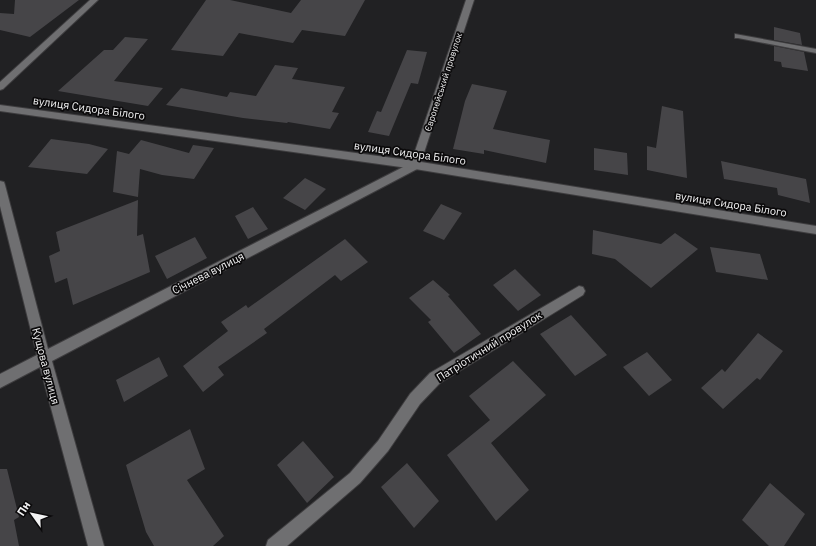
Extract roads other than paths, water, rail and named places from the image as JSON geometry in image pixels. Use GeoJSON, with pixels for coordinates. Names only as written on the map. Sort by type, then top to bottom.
{"type":"FeatureCollection","features":[{"type":"Feature","properties":{"kind":"street"},"geometry":{"type":"LineString","coordinates":[[0,87],[94,0]]}},
{"type":"Feature","properties":{"kind":"street","name":"Європейський провулок"},"geometry":{"type":"LineString","coordinates":[[415,165],[470,0]]}},
{"type":"Feature","properties":{"kind":"street"},"geometry":{"type":"LineString","coordinates":[[738,36],[816,50]]}},
{"type":"Feature","properties":{"kind":"street","name":"вулиця Сидора Білого"},"geometry":{"type":"LineString","coordinates":[[0,108],[415,165],[816,230]]}},
{"type":"Feature","properties":{"kind":"street","name":"Січнева вулиця"},"geometry":{"type":"LineString","coordinates":[[0,381],[415,165]]}},
{"type":"Feature","properties":{"kind":"street","name":"Кущова вулиця"},"geometry":{"type":"LineString","coordinates":[[0,185],[44,358],[96,546]]}},
{"type":"Feature","properties":{"kind":"street","name":"Патріотичний провулок"},"geometry":{"type":"LineString","coordinates":[[274,546],[355,478],[384,446],[415,399],[435,378],[579,291]]}}]}
